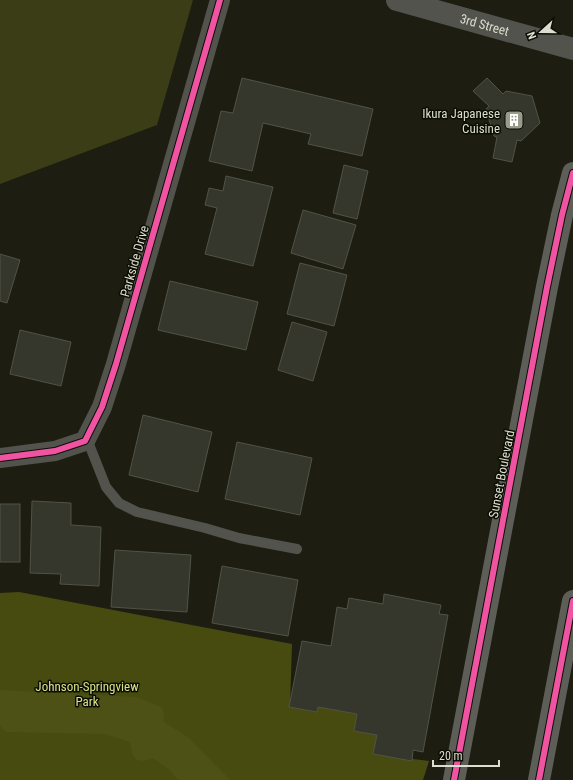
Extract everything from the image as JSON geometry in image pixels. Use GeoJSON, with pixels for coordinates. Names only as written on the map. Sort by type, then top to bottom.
{"type":"FeatureCollection","features":[{"type":"Feature","properties":{"kind":"main road","name":"Sunset Boulevard"},"geometry":{"type":"LineString","coordinates":[[454,780],[547,287],[562,215],[573,173]]}},
{"type":"Feature","properties":{"kind":"main road"},"geometry":{"type":"LineString","coordinates":[[539,780],[573,601]]}},
{"type":"Feature","properties":{"kind":"street","name":"Parkside Drive"},"geometry":{"type":"LineString","coordinates":[[86,439],[102,407],[116,364],[220,0]]}},
{"type":"Feature","properties":{"kind":"street","name":"3rd Street"},"geometry":{"type":"LineString","coordinates":[[397,0],[573,49]]}},
{"type":"Feature","properties":{"kind":"street"},"geometry":{"type":"LineString","coordinates":[[0,458],[54,451],[85,442],[86,439]]}},
{"type":"Feature","properties":{"kind":"lane"},"geometry":{"type":"LineString","coordinates":[[86,439],[106,487],[119,503],[137,512],[205,528],[239,538],[297,549]]}},
{"type":"Feature","properties":{"kind":"shaded area"},"geometry":{"type":"Polygon","coordinates":[[[0,0],[193,0],[157,125],[0,184],[0,0]]]}},
{"type":"Feature","properties":{"kind":"shaded area"},"geometry":{"type":"Polygon","coordinates":[[[0,690],[137,697],[163,708],[164,722],[189,738],[230,780],[178,780],[171,771],[153,758],[142,761],[136,759],[132,753],[130,742],[105,734],[6,732],[0,726],[0,690]]]}},
{"type":"Feature","properties":{"kind":"green space","name":"Johnson-Springview Park"},"geometry":{"type":"Polygon","coordinates":[[[19,592],[292,644],[290,707],[317,712],[318,707],[357,714],[354,731],[377,735],[374,754],[429,761],[423,780],[0,780],[0,593],[19,592]]]}},
{"type":"Feature","properties":{"kind":"building"},"geometry":{"type":"Polygon","coordinates":[[[242,78],[373,109],[362,156],[308,144],[311,134],[263,123],[252,171],[209,161],[221,111],[233,113],[242,78]]]}},
{"type":"Feature","properties":{"kind":"building","name":"Ikura Japanese Cuisine"},"geometry":{"type":"Polygon","coordinates":[[[487,78],[503,94],[506,91],[532,96],[540,123],[521,141],[517,140],[512,162],[493,158],[497,137],[494,136],[486,109],[489,106],[473,91],[487,78]]]}},
{"type":"Feature","properties":{"kind":"building"},"geometry":{"type":"Polygon","coordinates":[[[344,165],[368,171],[357,219],[333,213],[344,165]]]}},
{"type":"Feature","properties":{"kind":"building"},"geometry":{"type":"Polygon","coordinates":[[[226,176],[273,187],[253,266],[205,254],[217,208],[205,205],[209,188],[223,191],[226,176]]]}},
{"type":"Feature","properties":{"kind":"building"},"geometry":{"type":"Polygon","coordinates":[[[303,210],[356,225],[343,269],[291,253],[303,210]]]}},
{"type":"Feature","properties":{"kind":"building"},"geometry":{"type":"Polygon","coordinates":[[[0,254],[20,260],[7,303],[0,301],[0,254]]]}},
{"type":"Feature","properties":{"kind":"building"},"geometry":{"type":"Polygon","coordinates":[[[300,263],[347,275],[334,326],[287,314],[300,263]]]}},
{"type":"Feature","properties":{"kind":"building"},"geometry":{"type":"Polygon","coordinates":[[[170,281],[258,302],[246,350],[158,330],[170,281]]]}},
{"type":"Feature","properties":{"kind":"building"},"geometry":{"type":"Polygon","coordinates":[[[292,322],[327,332],[313,381],[278,370],[292,322]]]}},
{"type":"Feature","properties":{"kind":"building"},"geometry":{"type":"Polygon","coordinates":[[[20,330],[71,342],[61,386],[10,374],[20,330]]]}},
{"type":"Feature","properties":{"kind":"building"},"geometry":{"type":"Polygon","coordinates":[[[143,415],[212,432],[198,492],[129,475],[143,415]]]}},
{"type":"Feature","properties":{"kind":"building"},"geometry":{"type":"Polygon","coordinates":[[[237,442],[312,458],[300,515],[225,499],[237,442]]]}},
{"type":"Feature","properties":{"kind":"building"},"geometry":{"type":"Polygon","coordinates":[[[32,501],[71,503],[71,525],[101,527],[99,586],[60,584],[61,574],[30,573],[32,501]]]}},
{"type":"Feature","properties":{"kind":"building"},"geometry":{"type":"Polygon","coordinates":[[[0,504],[20,504],[20,562],[0,562],[0,504]]]}},
{"type":"Feature","properties":{"kind":"building"},"geometry":{"type":"Polygon","coordinates":[[[115,550],[191,555],[187,612],[111,607],[115,550]]]}},
{"type":"Feature","properties":{"kind":"building"},"geometry":{"type":"Polygon","coordinates":[[[222,566],[298,580],[288,636],[212,623],[222,566]]]}},
{"type":"Feature","properties":{"kind":"building"},"geometry":{"type":"Polygon","coordinates":[[[384,594],[441,605],[439,614],[448,615],[423,752],[413,750],[412,761],[373,754],[377,735],[354,731],[357,714],[318,707],[317,712],[289,707],[302,641],[331,646],[337,607],[347,609],[349,598],[383,604],[384,594]]]}},
{"type":"Feature","properties":{"kind":"cycle path"},"geometry":{"type":"LineString","coordinates":[[0,458],[55,451],[85,441],[102,407],[116,364],[220,0]]}},
{"type":"Feature","properties":{"kind":"cycle path"},"geometry":{"type":"LineString","coordinates":[[454,780],[547,287],[562,215],[573,173]]}},
{"type":"Feature","properties":{"kind":"cycle path"},"geometry":{"type":"LineString","coordinates":[[539,780],[573,601]]}},
{"type":"Feature","properties":{"kind":"place","name":"Ikura Japanese Cuisine"},"geometry":{"type":"Point","coordinates":[514,120]}}]}
